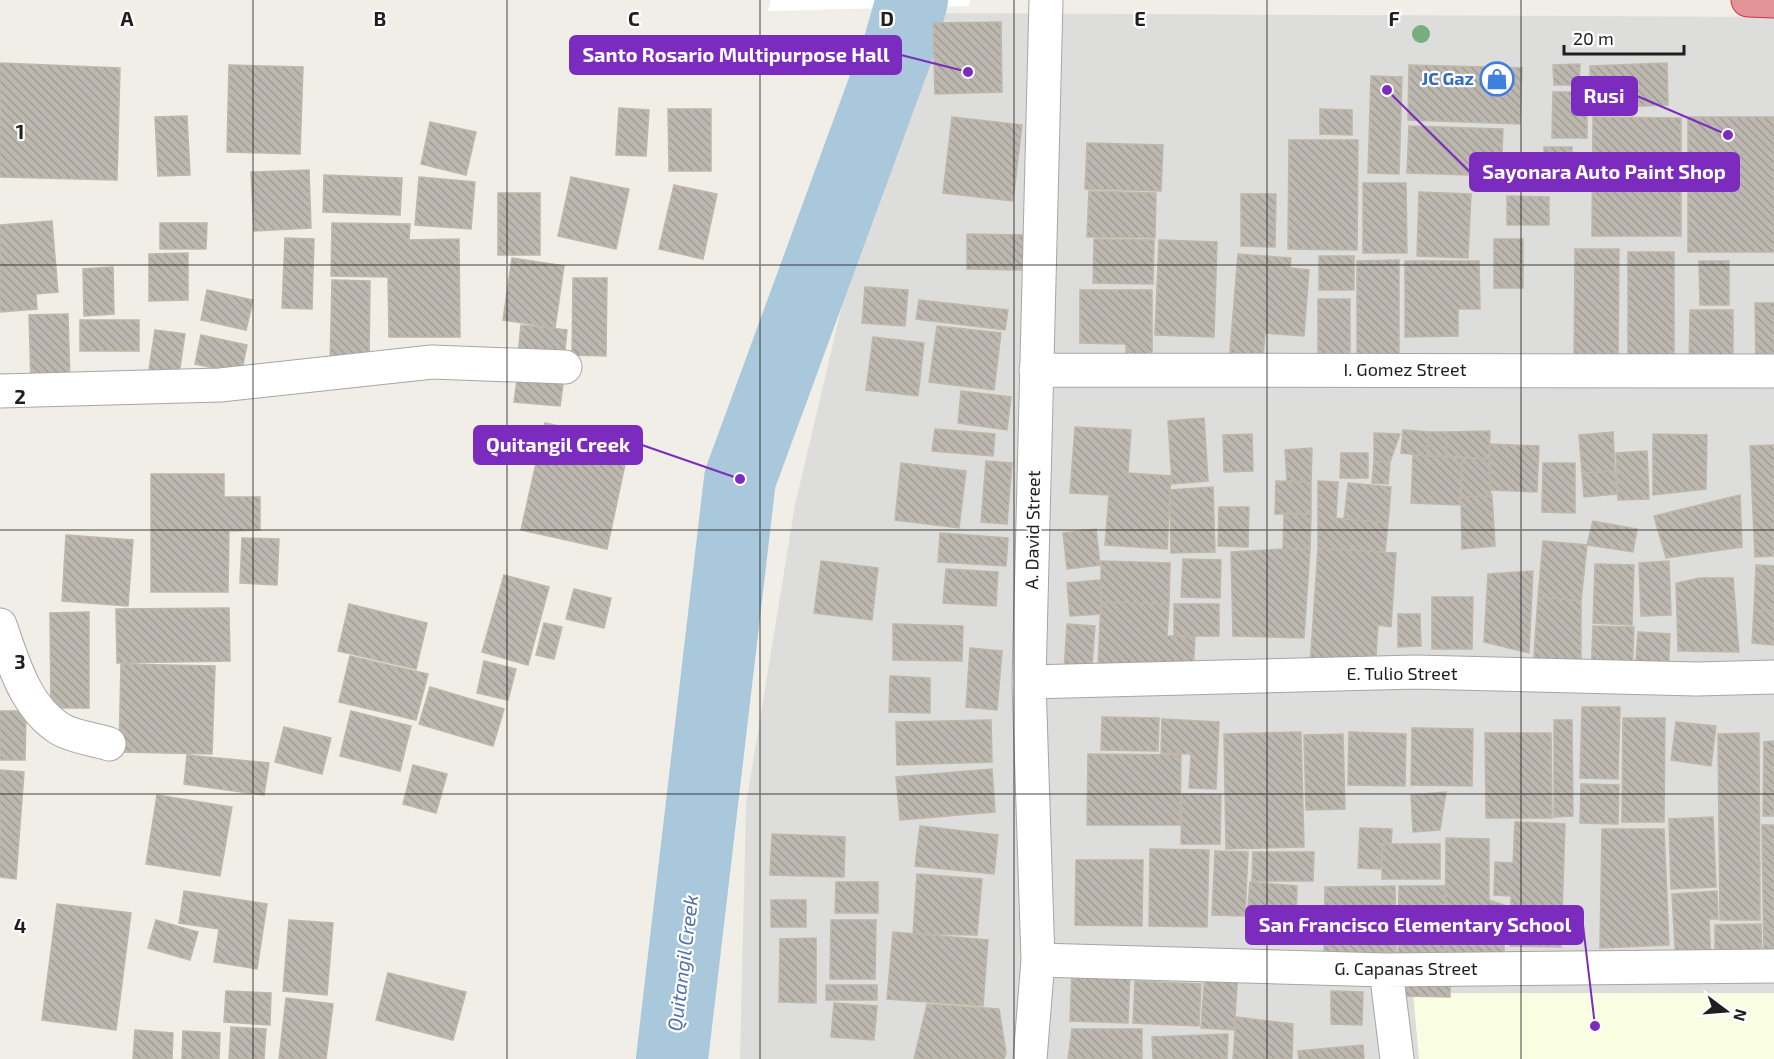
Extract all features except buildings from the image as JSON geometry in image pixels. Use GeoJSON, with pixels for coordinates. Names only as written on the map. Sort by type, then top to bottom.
{"type":"FeatureCollection","features":[{"type":"Feature","properties":{"kind":"highway"},"geometry":{"type":"LineString","coordinates":[[1748,0],[1774,1]]}},
{"type":"Feature","properties":{"kind":"street","name":"A. David Street"},"geometry":{"type":"LineString","coordinates":[[1030,1059],[1038,960],[1029,682],[1046,0]]}},
{"type":"Feature","properties":{"kind":"street"},"geometry":{"type":"LineString","coordinates":[[0,391],[220,385],[432,362],[564,367]]}},
{"type":"Feature","properties":{"kind":"street","name":"I. Gomez Street"},"geometry":{"type":"LineString","coordinates":[[1036,370],[1774,371]]}},
{"type":"Feature","properties":{"kind":"street"},"geometry":{"type":"LineString","coordinates":[[0,625],[17,674],[40,713],[61,730],[109,744]]}},
{"type":"Feature","properties":{"kind":"street","name":"E. Tulio Street"},"geometry":{"type":"LineString","coordinates":[[1029,682],[1416,672],[1697,680],[1774,677]]}},
{"type":"Feature","properties":{"kind":"street","name":"G. Capanas Street"},"geometry":{"type":"LineString","coordinates":[[1038,960],[1386,970],[1774,966]]}},
{"type":"Feature","properties":{"kind":"street"},"geometry":{"type":"LineString","coordinates":[[1386,970],[1397,1059]]}},
{"type":"Feature","properties":{"kind":"shaded area"},"geometry":{"type":"Polygon","coordinates":[[[911,13],[1774,17],[1774,1059],[740,1059],[746,805],[795,505],[911,13]]]}},
{"type":"Feature","properties":{"kind":"shaded area"},"geometry":{"type":"Polygon","coordinates":[[[1413,993],[1774,993],[1774,1059],[1419,1059],[1413,993]]]}},
{"type":"Feature","properties":{"kind":"pier"},"geometry":{"type":"Polygon","coordinates":[[[771,0],[970,0],[969,6],[768,11],[771,0]]]}},
{"type":"Feature","properties":{"kind":"waterway","name":"Quitangil Creek"},"geometry":{"type":"LineString","coordinates":[[672,1059],[740,479],[899,46],[912,0]]}},
{"type":"Feature","properties":{"kind":"place","name":"Santo Rosario Multipurpose Hall"},"geometry":{"type":"Point","coordinates":[968,72]}},
{"type":"Feature","properties":{"kind":"place","name":"JC Gaz"},"geometry":{"type":"Point","coordinates":[1497,79]}},
{"type":"Feature","properties":{"kind":"place","name":"Sayonara Auto Paint Shop"},"geometry":{"type":"Point","coordinates":[1387,90]}},
{"type":"Feature","properties":{"kind":"place","name":"Rusi"},"geometry":{"type":"Point","coordinates":[1728,135]}},
{"type":"Feature","properties":{"kind":"place","name":"Quitangil Creek"},"geometry":{"type":"Point","coordinates":[740,479]}},
{"type":"Feature","properties":{"kind":"place","name":"San Francisco Elementary School"},"geometry":{"type":"Point","coordinates":[1595,1026]}}]}
